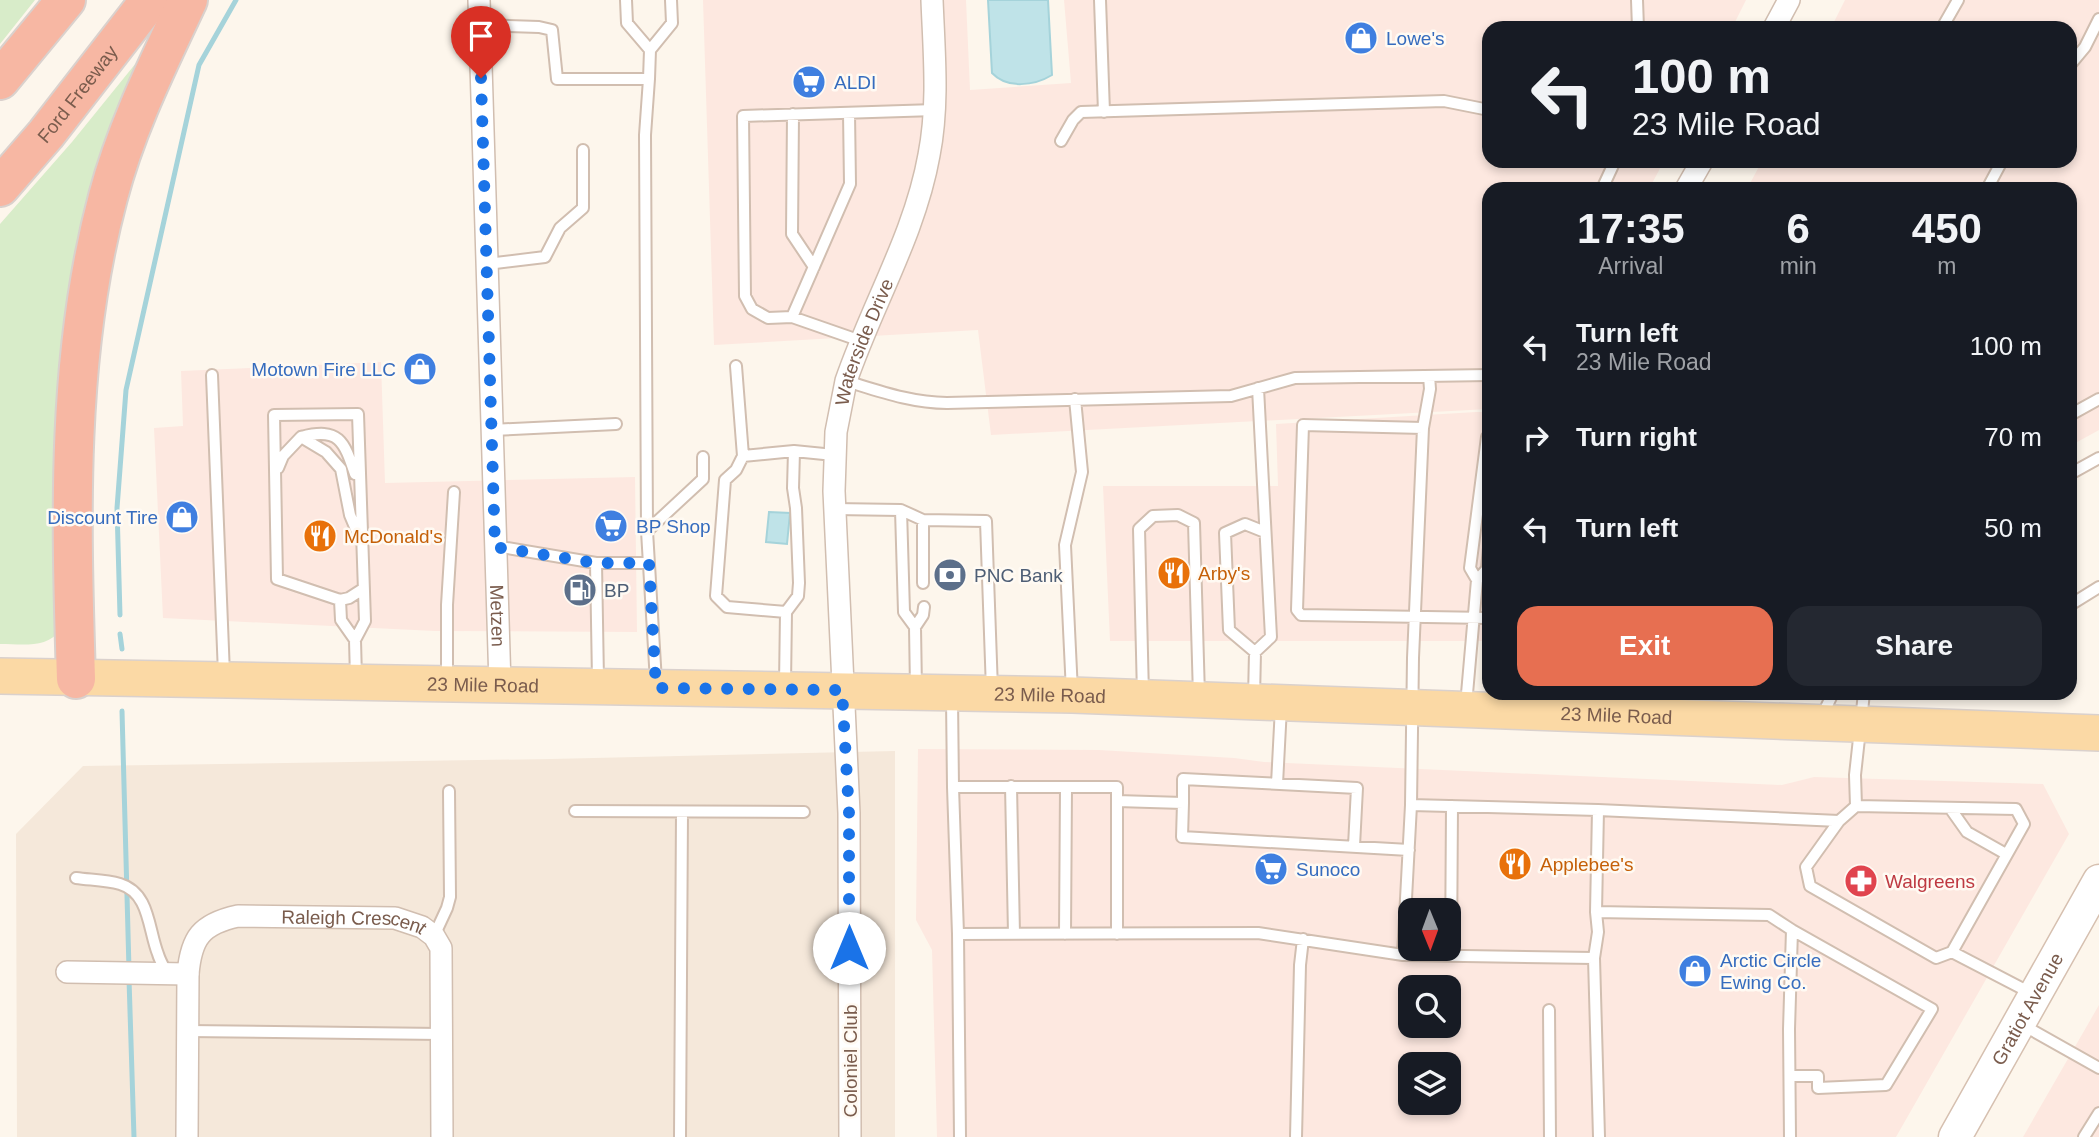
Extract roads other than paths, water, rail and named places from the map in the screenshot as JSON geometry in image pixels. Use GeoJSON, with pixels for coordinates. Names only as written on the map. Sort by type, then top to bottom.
{"type":"FeatureCollection","features":[{"type":"Feature","properties":{"kind":"highway"},"geometry":{"type":"LineString","coordinates":[[0,80],[66,0]]}},
{"type":"Feature","properties":{"kind":"highway","name":"Ford Freeway"},"geometry":{"type":"LineString","coordinates":[[0,187],[46,134],[150,0]]}},
{"type":"Feature","properties":{"kind":"highway"},"geometry":{"type":"LineString","coordinates":[[76,678],[71,532],[72,452],[80,341],[88,281],[108,195],[123,147],[138,107],[188,0]]}},
{"type":"Feature","properties":{"kind":"main road","name":"23 Mile Road"},"geometry":{"type":"LineString","coordinates":[[0,676],[992,693],[1465,709],[1586,704],[1826,708],[1862,709],[2099,733]]}},
{"type":"Feature","properties":{"kind":"main road","name":"Gratiot Avenue"},"geometry":{"type":"LineString","coordinates":[[1955,1137],[2099,881]]}},
{"type":"Feature","properties":{"kind":"street","name":"Metzen"},"geometry":{"type":"LineString","coordinates":[[479,0],[500,685]]}},
{"type":"Feature","properties":{"kind":"street","name":"Waterside Drive"},"geometry":{"type":"LineString","coordinates":[[842,690],[834,509],[834,456],[840,407],[846,381],[861,341],[916,207],[929,156],[935,110],[932,0]]}},
{"type":"Feature","properties":{"kind":"street"},"geometry":{"type":"LineString","coordinates":[[1778,21],[1789,0]]}},
{"type":"Feature","properties":{"kind":"street","name":"Coloniel Club"},"geometry":{"type":"LineString","coordinates":[[842,690],[849,813],[850,1137]]}},
{"type":"Feature","properties":{"kind":"street","name":"Raleigh Crescent"},"geometry":{"type":"LineString","coordinates":[[187,1137],[188,1031],[178,974],[199,935],[208,926],[222,919],[238,916],[395,918],[422,927],[434,936],[442,948],[442,1137]]}},
{"type":"Feature","properties":{"kind":"street"},"geometry":{"type":"LineString","coordinates":[[67,972],[178,974]]}},
{"type":"Feature","properties":{"kind":"lane"},"geometry":{"type":"LineString","coordinates":[[626,0],[627,23],[650,50]]}},
{"type":"Feature","properties":{"kind":"lane"},"geometry":{"type":"LineString","coordinates":[[656,688],[647,531],[645,135],[650,50],[672,23],[671,0]]}},
{"type":"Feature","properties":{"kind":"lane"},"geometry":{"type":"LineString","coordinates":[[1100,0],[1104,112]]}},
{"type":"Feature","properties":{"kind":"lane"},"geometry":{"type":"LineString","coordinates":[[1637,0],[1638,21]]}},
{"type":"Feature","properties":{"kind":"lane"},"geometry":{"type":"LineString","coordinates":[[1946,21],[1958,0]]}},
{"type":"Feature","properties":{"kind":"lane"},"geometry":{"type":"LineString","coordinates":[[2077,57],[2099,19]]}},
{"type":"Feature","properties":{"kind":"lane"},"geometry":{"type":"LineString","coordinates":[[480,25],[552,30],[557,79],[649,79]]}},
{"type":"Feature","properties":{"kind":"lane"},"geometry":{"type":"LineString","coordinates":[[1061,141],[1073,120],[1081,113],[1444,101],[1482,109]]}},
{"type":"Feature","properties":{"kind":"lane"},"geometry":{"type":"LineString","coordinates":[[861,341],[792,317],[768,318],[752,309],[745,296],[743,116],[935,110]]}},
{"type":"Feature","properties":{"kind":"lane"},"geometry":{"type":"LineString","coordinates":[[792,317],[850,184],[849,113]]}},
{"type":"Feature","properties":{"kind":"lane"},"geometry":{"type":"LineString","coordinates":[[793,114],[792,234],[814,267]]}},
{"type":"Feature","properties":{"kind":"lane"},"geometry":{"type":"LineString","coordinates":[[487,264],[545,257],[560,228],[583,208],[583,150]]}},
{"type":"Feature","properties":{"kind":"lane"},"geometry":{"type":"LineString","coordinates":[[736,366],[743,457],[736,470],[725,480],[716,596],[727,607],[786,612]]}},
{"type":"Feature","properties":{"kind":"lane"},"geometry":{"type":"LineString","coordinates":[[212,375],[224,681]]}},
{"type":"Feature","properties":{"kind":"lane"},"geometry":{"type":"LineString","coordinates":[[846,381],[930,403],[1231,396],[1295,378],[1482,375]]}},
{"type":"Feature","properties":{"kind":"lane"},"geometry":{"type":"LineString","coordinates":[[1407,898],[1423,428],[1430,389],[1429,376]]}},
{"type":"Feature","properties":{"kind":"lane"},"geometry":{"type":"LineString","coordinates":[[1255,652],[1271,637],[1258,388]]}},
{"type":"Feature","properties":{"kind":"lane"},"geometry":{"type":"LineString","coordinates":[[1072,695],[1065,545],[1082,472],[1075,399]]}},
{"type":"Feature","properties":{"kind":"lane"},"geometry":{"type":"LineString","coordinates":[[2077,411],[2099,399]]}},
{"type":"Feature","properties":{"kind":"lane"},"geometry":{"type":"LineString","coordinates":[[356,682],[355,640],[365,621],[358,414],[274,415],[277,579],[340,600],[363,589]]}},
{"type":"Feature","properties":{"kind":"lane"},"geometry":{"type":"LineString","coordinates":[[492,430],[616,424]]}},
{"type":"Feature","properties":{"kind":"lane"},"geometry":{"type":"LineString","coordinates":[[1423,428],[1303,425],[1297,610],[1301,615],[1482,618]]}},
{"type":"Feature","properties":{"kind":"lane"},"geometry":{"type":"LineString","coordinates":[[275,478],[283,456],[301,437],[330,434],[345,445],[360,486]]}},
{"type":"Feature","properties":{"kind":"lane"},"geometry":{"type":"LineString","coordinates":[[301,437],[326,452],[341,470],[350,515],[362,543]]}},
{"type":"Feature","properties":{"kind":"lane"},"geometry":{"type":"LineString","coordinates":[[743,457],[794,451],[834,456]]}},
{"type":"Feature","properties":{"kind":"lane"},"geometry":{"type":"LineString","coordinates":[[785,690],[786,612],[798,596],[799,583],[793,488],[794,451]]}},
{"type":"Feature","properties":{"kind":"lane"},"geometry":{"type":"LineString","coordinates":[[647,531],[703,479],[703,457]]}},
{"type":"Feature","properties":{"kind":"lane"},"geometry":{"type":"LineString","coordinates":[[2077,470],[2099,458]]}},
{"type":"Feature","properties":{"kind":"lane"},"geometry":{"type":"LineString","coordinates":[[1465,709],[1477,580],[1470,568],[1482,476]]}},
{"type":"Feature","properties":{"kind":"lane"},"geometry":{"type":"LineString","coordinates":[[447,685],[447,606],[454,492]]}},
{"type":"Feature","properties":{"kind":"lane"},"geometry":{"type":"LineString","coordinates":[[834,509],[901,510],[923,520],[986,521],[992,693]]}},
{"type":"Feature","properties":{"kind":"lane"},"geometry":{"type":"LineString","coordinates":[[901,510],[904,612],[915,627]]}},
{"type":"Feature","properties":{"kind":"lane"},"geometry":{"type":"LineString","coordinates":[[1143,697],[1139,529],[1153,516],[1178,515],[1194,523],[1199,699]]}},
{"type":"Feature","properties":{"kind":"lane"},"geometry":{"type":"LineString","coordinates":[[923,520],[923,583]]}},
{"type":"Feature","properties":{"kind":"lane"},"geometry":{"type":"LineString","coordinates":[[1265,531],[1245,524],[1225,533],[1229,630],[1255,652],[1267,702],[1276,784]]}},
{"type":"Feature","properties":{"kind":"lane"},"geometry":{"type":"LineString","coordinates":[[495,547],[596,563],[649,563]]}},
{"type":"Feature","properties":{"kind":"lane"},"geometry":{"type":"LineString","coordinates":[[596,563],[598,687]]}},
{"type":"Feature","properties":{"kind":"lane"},"geometry":{"type":"LineString","coordinates":[[1477,580],[1482,574]]}},
{"type":"Feature","properties":{"kind":"lane"},"geometry":{"type":"LineString","coordinates":[[2077,601],[2099,587]]}},
{"type":"Feature","properties":{"kind":"lane"},"geometry":{"type":"LineString","coordinates":[[340,600],[341,621],[355,640]]}},
{"type":"Feature","properties":{"kind":"lane"},"geometry":{"type":"LineString","coordinates":[[916,692],[915,627],[923,615],[924,607]]}},
{"type":"Feature","properties":{"kind":"lane"},"geometry":{"type":"LineString","coordinates":[[952,693],[960,1137]]}},
{"type":"Feature","properties":{"kind":"lane"},"geometry":{"type":"LineString","coordinates":[[1856,806],[1855,775],[1862,709]]}},
{"type":"Feature","properties":{"kind":"lane"},"geometry":{"type":"LineString","coordinates":[[1354,846],[1357,788],[1183,779],[1182,837],[1409,850]]}},
{"type":"Feature","properties":{"kind":"lane"},"geometry":{"type":"LineString","coordinates":[[1011,786],[1014,934]]}},
{"type":"Feature","properties":{"kind":"lane"},"geometry":{"type":"LineString","coordinates":[[953,787],[1117,788],[1117,934]]}},
{"type":"Feature","properties":{"kind":"lane"},"geometry":{"type":"LineString","coordinates":[[1065,934],[1066,787]]}},
{"type":"Feature","properties":{"kind":"lane"},"geometry":{"type":"LineString","coordinates":[[434,936],[450,897],[449,791]]}},
{"type":"Feature","properties":{"kind":"lane"},"geometry":{"type":"LineString","coordinates":[[1117,801],[1183,803]]}},
{"type":"Feature","properties":{"kind":"lane"},"geometry":{"type":"LineString","coordinates":[[1411,805],[1839,821]]}},
{"type":"Feature","properties":{"kind":"lane"},"geometry":{"type":"LineString","coordinates":[[1451,898],[1452,806]]}},
{"type":"Feature","properties":{"kind":"lane"},"geometry":{"type":"LineString","coordinates":[[1856,806],[1950,808],[2016,809],[2024,824],[1952,952],[1937,958],[1810,886],[1806,867],[1839,821],[1856,806]]}},
{"type":"Feature","properties":{"kind":"lane"},"geometry":{"type":"LineString","coordinates":[[1950,808],[1967,832],[2006,854]]}},
{"type":"Feature","properties":{"kind":"lane"},"geometry":{"type":"LineString","coordinates":[[1598,810],[1598,933],[1594,958],[1599,1137]]}},
{"type":"Feature","properties":{"kind":"lane"},"geometry":{"type":"LineString","coordinates":[[575,811],[804,812]]}},
{"type":"Feature","properties":{"kind":"lane"},"geometry":{"type":"LineString","coordinates":[[680,1137],[682,811]]}},
{"type":"Feature","properties":{"kind":"lane"},"geometry":{"type":"LineString","coordinates":[[76,878],[121,884],[135,891],[148,915],[158,954],[178,974]]}},
{"type":"Feature","properties":{"kind":"lane"},"geometry":{"type":"LineString","coordinates":[[1596,912],[1769,915],[1932,1009],[1886,1085],[1818,1088],[1818,1076],[1790,1076]]}},
{"type":"Feature","properties":{"kind":"lane"},"geometry":{"type":"LineString","coordinates":[[1790,1137],[1792,930]]}},
{"type":"Feature","properties":{"kind":"lane"},"geometry":{"type":"LineString","coordinates":[[958,934],[1258,933],[1398,954]]}},
{"type":"Feature","properties":{"kind":"lane"},"geometry":{"type":"LineString","coordinates":[[1296,1137],[1303,939]]}},
{"type":"Feature","properties":{"kind":"lane"},"geometry":{"type":"LineString","coordinates":[[1952,952],[2034,995]]}},
{"type":"Feature","properties":{"kind":"lane"},"geometry":{"type":"LineString","coordinates":[[1461,956],[1594,958]]}},
{"type":"Feature","properties":{"kind":"lane"},"geometry":{"type":"LineString","coordinates":[[1549,1010],[1550,1137]]}},
{"type":"Feature","properties":{"kind":"lane"},"geometry":{"type":"LineString","coordinates":[[2018,1022],[2099,1068]]}},
{"type":"Feature","properties":{"kind":"lane"},"geometry":{"type":"LineString","coordinates":[[188,1031],[441,1034]]}},
{"type":"Feature","properties":{"kind":"lane"},"geometry":{"type":"LineString","coordinates":[[2084,1137],[2099,1113]]}},
{"type":"Feature","properties":{"kind":"water"},"geometry":{"type":"Polygon","coordinates":[[[988,0],[1048,0],[1052,75],[1037,82],[1013,84],[992,73],[988,0]]]}},
{"type":"Feature","properties":{"kind":"water"},"geometry":{"type":"Polygon","coordinates":[[[769,512],[790,513],[787,544],[766,542],[769,512]]]}},
{"type":"Feature","properties":{"kind":"waterway"},"geometry":{"type":"LineString","coordinates":[[120,615],[117,508],[126,390],[199,65],[236,0]]}},
{"type":"Feature","properties":{"kind":"waterway"},"geometry":{"type":"LineString","coordinates":[[120,634],[122,649]]}},
{"type":"Feature","properties":{"kind":"waterway"},"geometry":{"type":"LineString","coordinates":[[122,711],[129,969]]}},
{"type":"Feature","properties":{"kind":"waterway"},"geometry":{"type":"LineString","coordinates":[[129,979],[134,1137]]}},
{"type":"Feature","properties":{"kind":"place","name":"Lowe's"},"geometry":{"type":"Point","coordinates":[1361,38]}},
{"type":"Feature","properties":{"kind":"place","name":"ALDI"},"geometry":{"type":"Point","coordinates":[809,82]}},
{"type":"Feature","properties":{"kind":"place","name":"Motown Fire LLC"},"geometry":{"type":"Point","coordinates":[420,369]}},
{"type":"Feature","properties":{"kind":"place","name":"Discount Tire"},"geometry":{"type":"Point","coordinates":[182,517]}},
{"type":"Feature","properties":{"kind":"place","name":"BP Shop"},"geometry":{"type":"Point","coordinates":[611,526]}},
{"type":"Feature","properties":{"kind":"place","name":"McDonald's"},"geometry":{"type":"Point","coordinates":[320,536]}},
{"type":"Feature","properties":{"kind":"place","name":"Arby's"},"geometry":{"type":"Point","coordinates":[1174,573]}},
{"type":"Feature","properties":{"kind":"place","name":"PNC Bank"},"geometry":{"type":"Point","coordinates":[950,575]}},
{"type":"Feature","properties":{"kind":"place","name":"BP"},"geometry":{"type":"Point","coordinates":[580,590]}},
{"type":"Feature","properties":{"kind":"place","name":"Applebee's"},"geometry":{"type":"Point","coordinates":[1515,864]}},
{"type":"Feature","properties":{"kind":"place","name":"Sunoco"},"geometry":{"type":"Point","coordinates":[1271,869]}},
{"type":"Feature","properties":{"kind":"place","name":"Walgreens"},"geometry":{"type":"Point","coordinates":[1861,881]}},
{"type":"Feature","properties":{"kind":"place","name":"Arctic Circle Ewing Co."},"geometry":{"type":"Point","coordinates":[1695,971]}}]}
